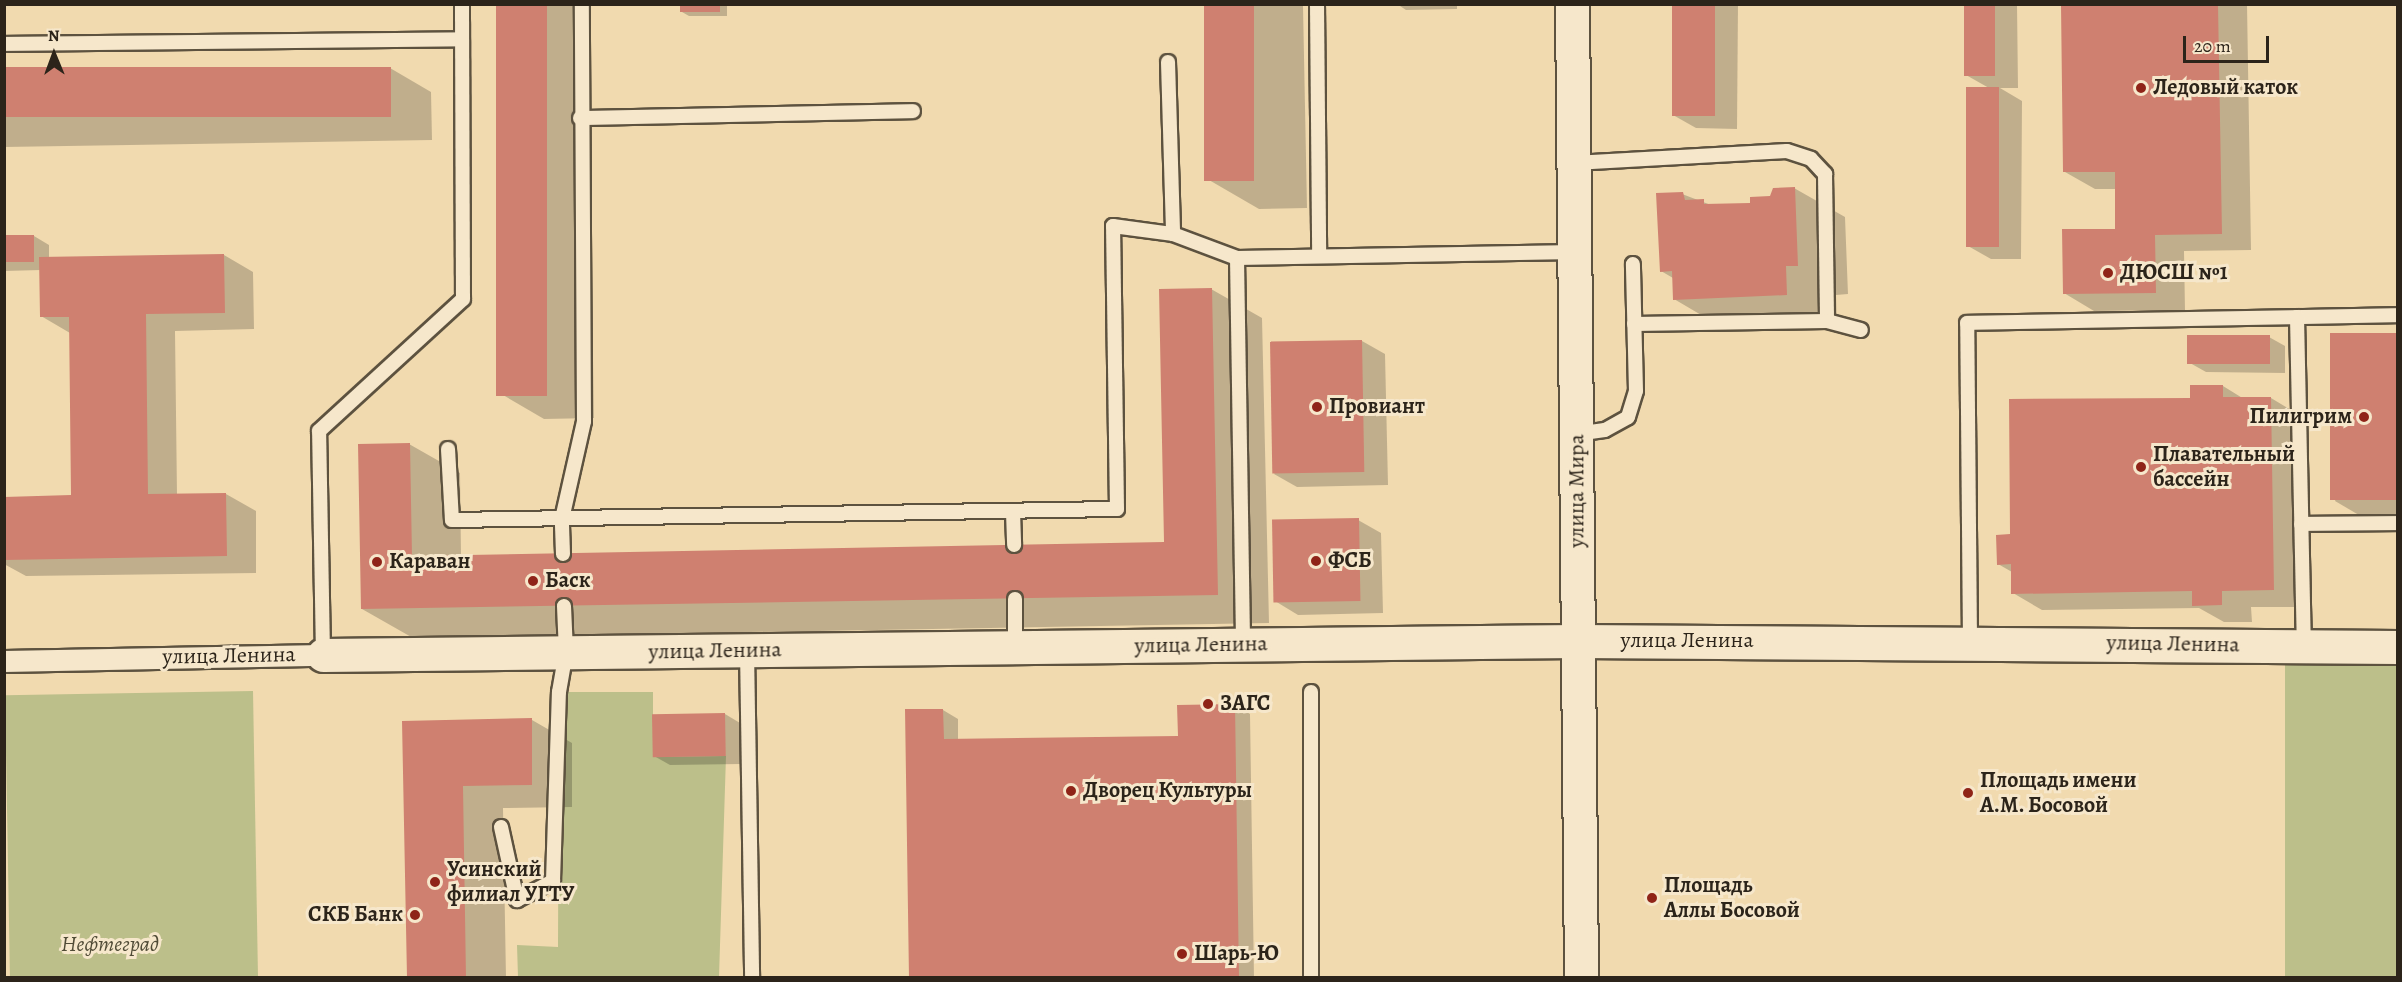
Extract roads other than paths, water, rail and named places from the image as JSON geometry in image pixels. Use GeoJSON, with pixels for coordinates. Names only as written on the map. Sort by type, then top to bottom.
{"type":"FeatureCollection","features":[{"type":"Feature","properties":{"kind":"street","name":"улица Мира"},"geometry":{"type":"LineString","coordinates":[[1572,4],[1581,978]]}},
{"type":"Feature","properties":{"kind":"street","name":"улица Ленина"},"geometry":{"type":"LineString","coordinates":[[4,661],[323,655],[1578,641],[1970,641],[2397,647]]}},
{"type":"Feature","properties":{"kind":"lane"},"geometry":{"type":"LineString","coordinates":[[323,655],[319,431],[462,299],[462,4]]}},
{"type":"Feature","properties":{"kind":"lane"},"geometry":{"type":"LineString","coordinates":[[563,554],[562,519],[584,421],[580,118],[582,4]]}},
{"type":"Feature","properties":{"kind":"lane"},"geometry":{"type":"LineString","coordinates":[[1317,4],[1319,256]]}},
{"type":"Feature","properties":{"kind":"lane"},"geometry":{"type":"LineString","coordinates":[[4,44],[462,39]]}},
{"type":"Feature","properties":{"kind":"lane"},"geometry":{"type":"LineString","coordinates":[[1168,62],[1173,234]]}},
{"type":"Feature","properties":{"kind":"lane"},"geometry":{"type":"LineString","coordinates":[[580,118],[913,111]]}},
{"type":"Feature","properties":{"kind":"lane"},"geometry":{"type":"LineString","coordinates":[[1574,163],[1787,151],[1811,159],[1825,174],[1827,321]]}},
{"type":"Feature","properties":{"kind":"lane"},"geometry":{"type":"LineString","coordinates":[[448,449],[452,520],[1013,513],[1117,509],[1113,226],[1173,234],[1237,258],[1575,252]]}},
{"type":"Feature","properties":{"kind":"lane"},"geometry":{"type":"LineString","coordinates":[[1237,258],[1243,645]]}},
{"type":"Feature","properties":{"kind":"lane"},"geometry":{"type":"LineString","coordinates":[[1576,434],[1605,430],[1628,417],[1636,391],[1634,264]]}},
{"type":"Feature","properties":{"kind":"lane"},"geometry":{"type":"LineString","coordinates":[[1970,641],[1967,323],[2397,315]]}},
{"type":"Feature","properties":{"kind":"lane"},"geometry":{"type":"LineString","coordinates":[[2297,316],[2304,646]]}},
{"type":"Feature","properties":{"kind":"lane"},"geometry":{"type":"LineString","coordinates":[[1635,324],[1827,321],[1861,330]]}},
{"type":"Feature","properties":{"kind":"lane"},"geometry":{"type":"LineString","coordinates":[[1013,513],[1014,545]]}},
{"type":"Feature","properties":{"kind":"lane"},"geometry":{"type":"LineString","coordinates":[[2301,524],[2397,523]]}},
{"type":"Feature","properties":{"kind":"lane"},"geometry":{"type":"LineString","coordinates":[[1015,598],[1015,648]]}},
{"type":"Feature","properties":{"kind":"lane"},"geometry":{"type":"LineString","coordinates":[[501,827],[517,900],[554,881],[559,692],[566,652],[564,606]]}},
{"type":"Feature","properties":{"kind":"lane"},"geometry":{"type":"LineString","coordinates":[[747,650],[752,978]]}},
{"type":"Feature","properties":{"kind":"lane"},"geometry":{"type":"LineString","coordinates":[[1311,692],[1311,978]]}},
{"type":"Feature","properties":{"kind":"place","name":"Ледовый каток"},"geometry":{"type":"Point","coordinates":[2141,88]}},
{"type":"Feature","properties":{"kind":"place","name":"ДЮСШ №1"},"geometry":{"type":"Point","coordinates":[2108,273]}},
{"type":"Feature","properties":{"kind":"place","name":"Провиант"},"geometry":{"type":"Point","coordinates":[1317,407]}},
{"type":"Feature","properties":{"kind":"place","name":"Пилигрим"},"geometry":{"type":"Point","coordinates":[2364,417]}},
{"type":"Feature","properties":{"kind":"place","name":"Плавательный бассейн"},"geometry":{"type":"Point","coordinates":[2141,467]}},
{"type":"Feature","properties":{"kind":"place","name":"ФСБ"},"geometry":{"type":"Point","coordinates":[1316,561]}},
{"type":"Feature","properties":{"kind":"place","name":"Караван"},"geometry":{"type":"Point","coordinates":[377,562]}},
{"type":"Feature","properties":{"kind":"place","name":"Баск"},"geometry":{"type":"Point","coordinates":[533,581]}},
{"type":"Feature","properties":{"kind":"place","name":"ЗАГС"},"geometry":{"type":"Point","coordinates":[1208,704]}},
{"type":"Feature","properties":{"kind":"place","name":"Дворец Культуры"},"geometry":{"type":"Point","coordinates":[1071,791]}},
{"type":"Feature","properties":{"kind":"place","name":"Площадь имени А.М. Босовой"},"geometry":{"type":"Point","coordinates":[1968,793]}},
{"type":"Feature","properties":{"kind":"place","name":"Усинский филиал УГТУ"},"geometry":{"type":"Point","coordinates":[435,882]}},
{"type":"Feature","properties":{"kind":"place","name":"Площадь Аллы Босовой"},"geometry":{"type":"Point","coordinates":[1652,898]}},
{"type":"Feature","properties":{"kind":"place","name":"СКБ Банк"},"geometry":{"type":"Point","coordinates":[415,915]}},
{"type":"Feature","properties":{"kind":"place","name":"Шарь-Ю"},"geometry":{"type":"Point","coordinates":[1182,954]}},
{"type":"Feature","properties":{"kind":"park label","name":"Нефтеград"},"geometry":{"type":"Point","coordinates":[110,945]}}]}
